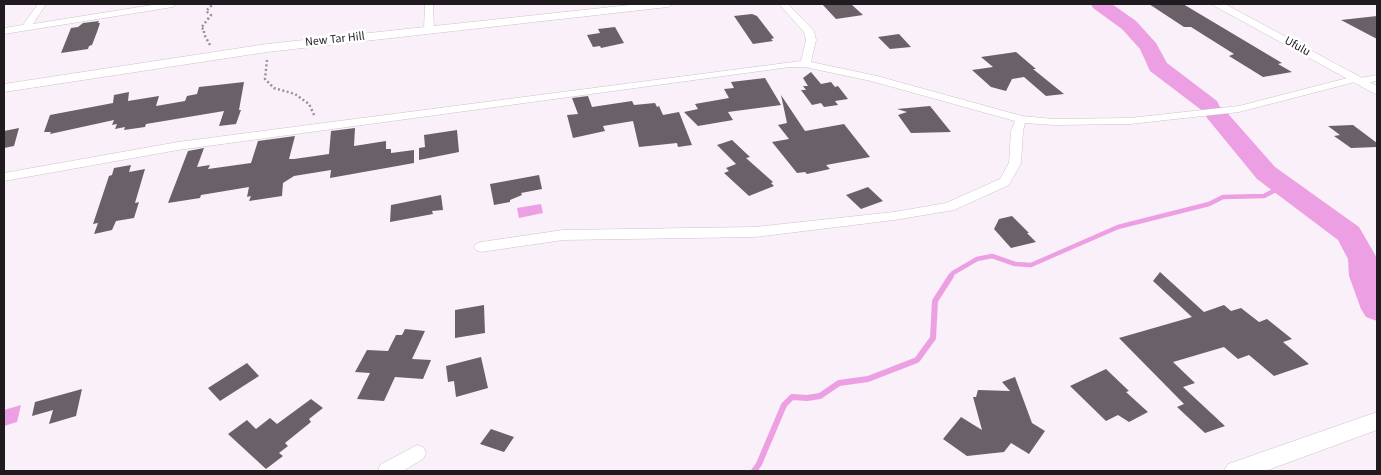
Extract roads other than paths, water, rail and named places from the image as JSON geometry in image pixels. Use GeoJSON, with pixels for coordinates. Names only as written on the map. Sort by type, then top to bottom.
{"type":"FeatureCollection","features":[{"type":"Feature","properties":{"kind":"street"},"geometry":{"type":"LineString","coordinates":[[26,27],[42,4]]}},
{"type":"Feature","properties":{"kind":"street"},"geometry":{"type":"LineString","coordinates":[[4,31],[173,4]]}},
{"type":"Feature","properties":{"kind":"street"},"geometry":{"type":"LineString","coordinates":[[429,4],[429,30]]}},
{"type":"Feature","properties":{"kind":"street","name":"New Tar Hill"},"geometry":{"type":"LineString","coordinates":[[4,88],[267,48],[668,4]]}},
{"type":"Feature","properties":{"kind":"street"},"geometry":{"type":"LineString","coordinates":[[783,4],[809,31],[811,40],[805,64]]}},
{"type":"Feature","properties":{"kind":"street","name":"Ufulu"},"geometry":{"type":"LineString","coordinates":[[1217,4],[1377,91]]}},
{"type":"Feature","properties":{"kind":"street"},"geometry":{"type":"LineString","coordinates":[[4,177],[178,146],[805,64],[873,78],[1021,119],[1054,122],[1130,121],[1221,112],[1358,80],[1377,78]]}},
{"type":"Feature","properties":{"kind":"street"},"geometry":{"type":"LineString","coordinates":[[481,247],[563,235],[755,232],[894,216],[949,207],[1005,182],[1015,164],[1017,131],[1021,119]]}},
{"type":"Feature","properties":{"kind":"street"},"geometry":{"type":"LineString","coordinates":[[1236,471],[1377,421]]}},
{"type":"Feature","properties":{"kind":"street"},"geometry":{"type":"LineString","coordinates":[[387,471],[417,453]]}},
{"type":"Feature","properties":{"kind":"waterway"},"geometry":{"type":"LineString","coordinates":[[1100,4],[1129,25],[1149,47],[1158,66],[1209,106]]}},
{"type":"Feature","properties":{"kind":"waterway"},"geometry":{"type":"LineString","coordinates":[[1215,113],[1266,173],[1349,234],[1363,259],[1364,276],[1377,309]]}},
{"type":"Feature","properties":{"kind":"waterway"},"geometry":{"type":"LineString","coordinates":[[950,277],[953,273],[977,259],[992,256],[1015,264],[1031,265],[1118,227],[1209,204],[1223,197],[1264,196],[1283,186]]}},
{"type":"Feature","properties":{"kind":"waterway"},"geometry":{"type":"LineString","coordinates":[[754,471],[759,464],[784,405],[792,397],[807,398],[820,396],[839,383],[868,379],[917,360],[933,338],[935,301],[951,276]]}}]}
